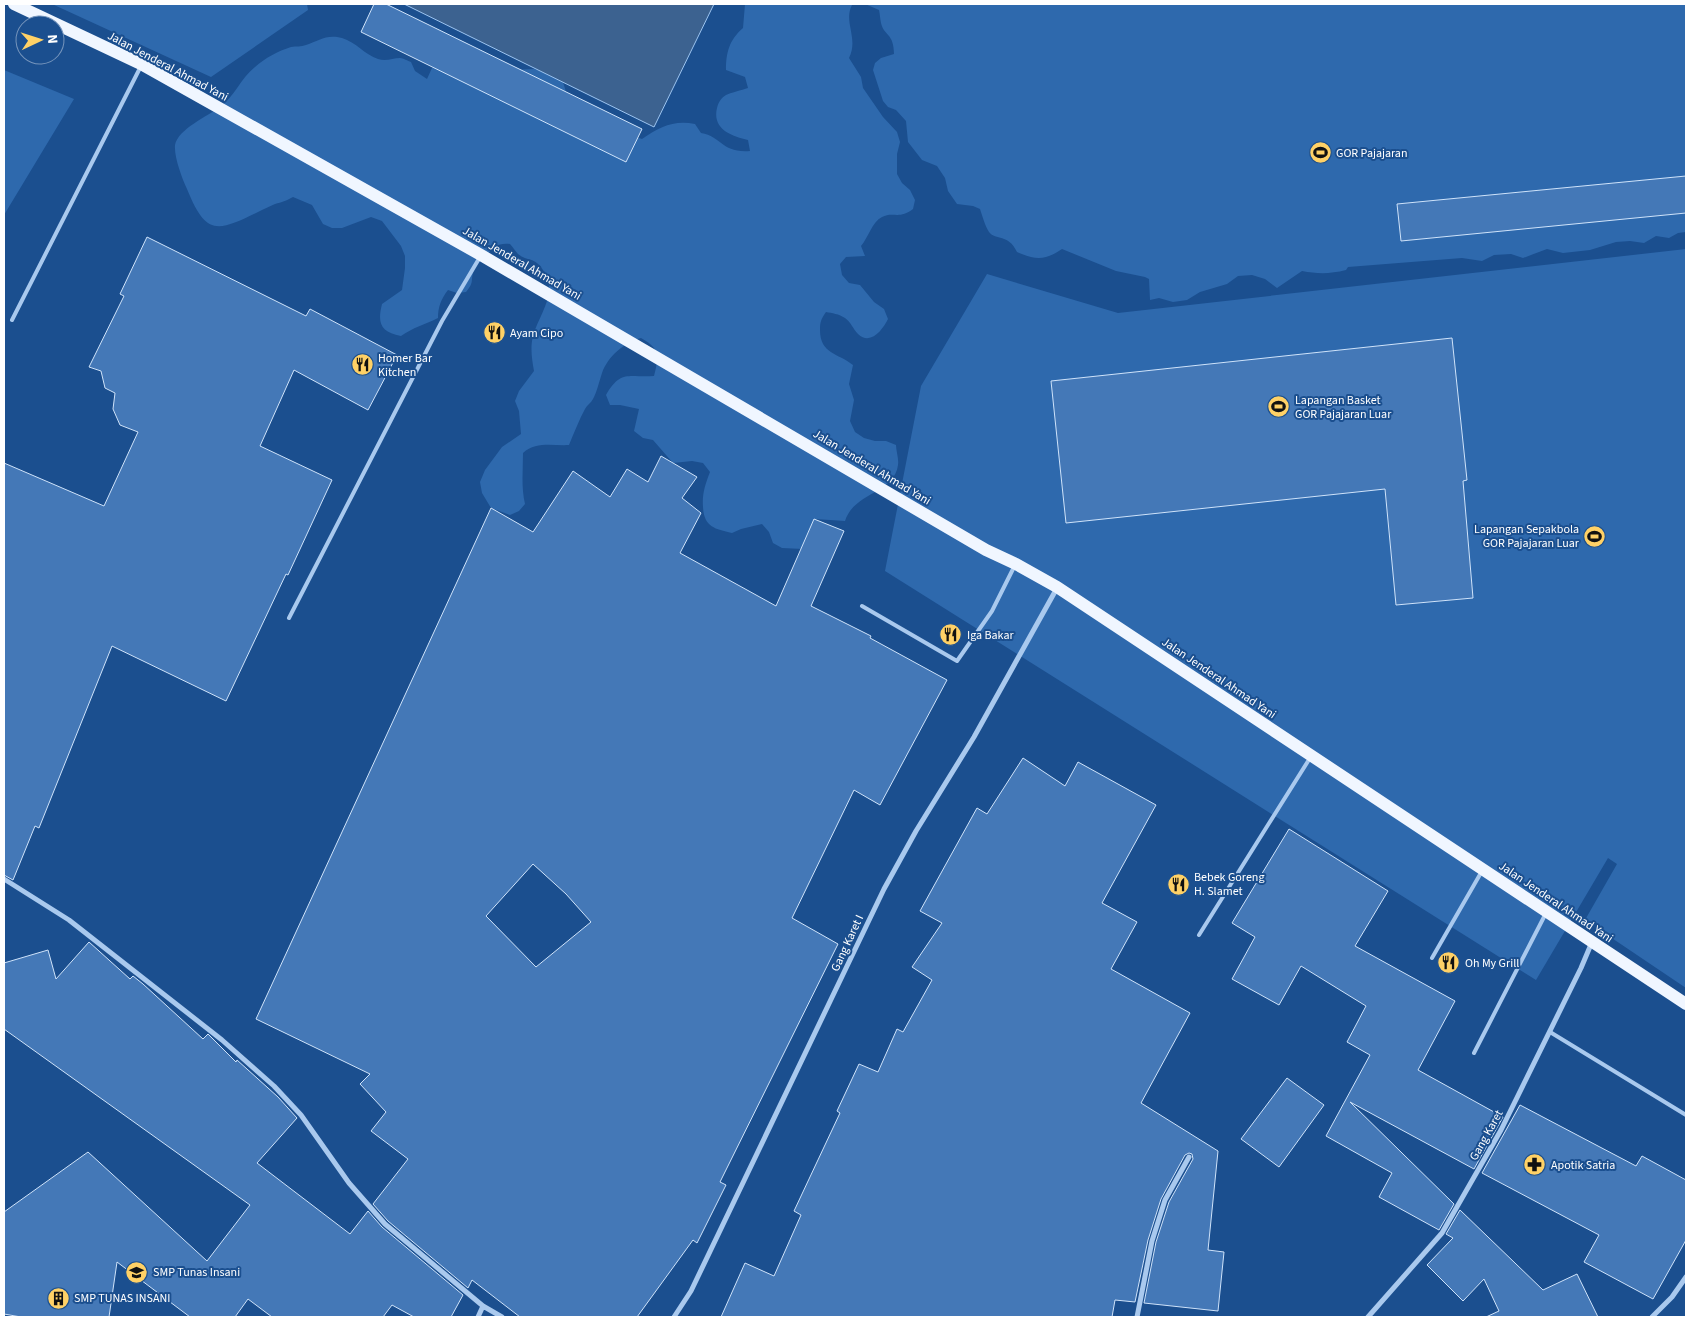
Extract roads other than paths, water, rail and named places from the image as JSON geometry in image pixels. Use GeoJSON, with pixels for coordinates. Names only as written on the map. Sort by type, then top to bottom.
{"type":"FeatureCollection","features":[{"type":"Feature","properties":{"kind":"main road","name":"Jalan Jenderal Ahmad Yani"},"geometry":{"type":"LineString","coordinates":[[14,4],[141,64],[481,255],[986,550],[1058,587],[1686,1004]]}},
{"type":"Feature","properties":{"kind":"street","name":"Gang Karet I"},"geometry":{"type":"LineString","coordinates":[[674,1317],[691,1291],[884,889],[916,831],[974,737],[1058,587]]}},
{"type":"Feature","properties":{"kind":"street"},"geometry":{"type":"LineString","coordinates":[[4,879],[69,920],[215,1034],[274,1086],[301,1115],[349,1183],[385,1224],[483,1306],[502,1317]]}},
{"type":"Feature","properties":{"kind":"street","name":"Gang Karet"},"geometry":{"type":"LineString","coordinates":[[1368,1317],[1442,1234],[1501,1130],[1592,942]]}},
{"type":"Feature","properties":{"kind":"street"},"geometry":{"type":"LineString","coordinates":[[1137,1317],[1152,1241],[1162,1208],[1189,1157]]}},
{"type":"Feature","properties":{"kind":"street"},"geometry":{"type":"LineString","coordinates":[[1652,1317],[1672,1297],[1686,1277]]}},
{"type":"Feature","properties":{"kind":"street"},"geometry":{"type":"LineString","coordinates":[[478,1317],[483,1306]]}},
{"type":"Feature","properties":{"kind":"lane"},"geometry":{"type":"LineString","coordinates":[[12,320],[141,64]]}},
{"type":"Feature","properties":{"kind":"lane"},"geometry":{"type":"LineString","coordinates":[[289,618],[442,320],[481,255]]}},
{"type":"Feature","properties":{"kind":"lane"},"geometry":{"type":"LineString","coordinates":[[862,606],[957,661],[992,611],[1016,564]]}},
{"type":"Feature","properties":{"kind":"lane"},"geometry":{"type":"LineString","coordinates":[[1199,935],[1311,756]]}},
{"type":"Feature","properties":{"kind":"lane"},"geometry":{"type":"LineString","coordinates":[[1432,958],[1483,870]]}},
{"type":"Feature","properties":{"kind":"lane"},"geometry":{"type":"LineString","coordinates":[[1474,1053],[1546,912]]}},
{"type":"Feature","properties":{"kind":"lane"},"geometry":{"type":"LineString","coordinates":[[1550,1032],[1686,1115]]}},
{"type":"Feature","properties":{"kind":"place","name":"GOR Pajajaran"},"geometry":{"type":"Point","coordinates":[1320,153]}},
{"type":"Feature","properties":{"kind":"place","name":"Ayam Cipo"},"geometry":{"type":"Point","coordinates":[494,333]}},
{"type":"Feature","properties":{"kind":"place","name":"Homer Bar Kitchen"},"geometry":{"type":"Point","coordinates":[362,365]}},
{"type":"Feature","properties":{"kind":"place","name":"Lapangan Basket GOR Pajajaran Luar"},"geometry":{"type":"Point","coordinates":[1279,407]}},
{"type":"Feature","properties":{"kind":"place","name":"Lapangan Sepakbola GOR Pajajaran Luar"},"geometry":{"type":"Point","coordinates":[1595,536]}},
{"type":"Feature","properties":{"kind":"place","name":"Iga Bakar"},"geometry":{"type":"Point","coordinates":[951,635]}},
{"type":"Feature","properties":{"kind":"place","name":"Bebek Goreng H. Slamet"},"geometry":{"type":"Point","coordinates":[1178,884]}},
{"type":"Feature","properties":{"kind":"place","name":"Oh My Grill"},"geometry":{"type":"Point","coordinates":[1449,963]}},
{"type":"Feature","properties":{"kind":"place","name":"Apotik Satria"},"geometry":{"type":"Point","coordinates":[1535,1165]}},
{"type":"Feature","properties":{"kind":"place","name":"SMP Tunas Insani"},"geometry":{"type":"Point","coordinates":[137,1272]}},
{"type":"Feature","properties":{"kind":"place","name":"SMP TUNAS INSANI"},"geometry":{"type":"Point","coordinates":[58,1298]}}]}
